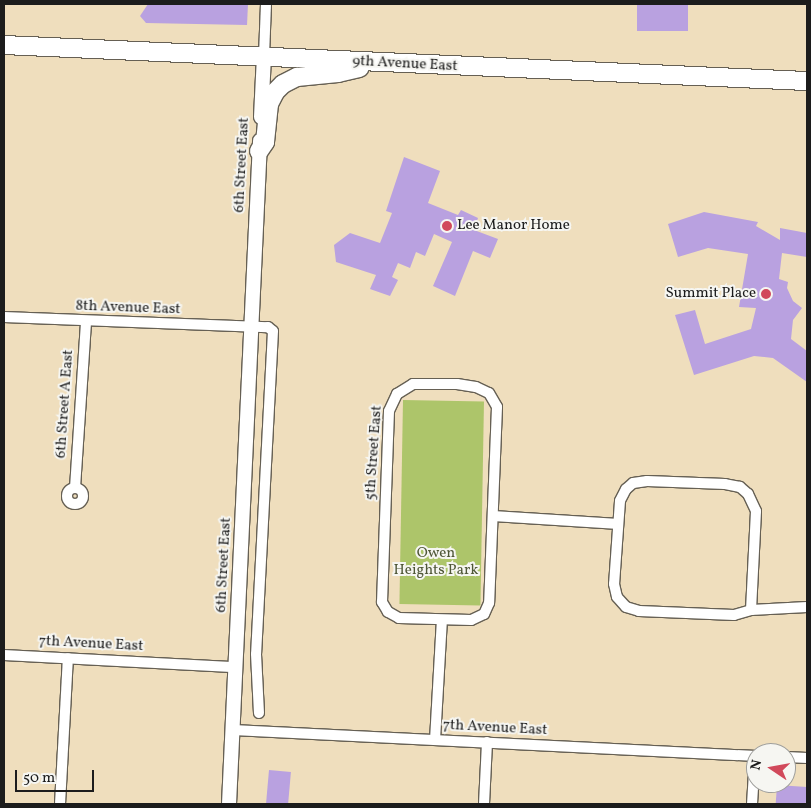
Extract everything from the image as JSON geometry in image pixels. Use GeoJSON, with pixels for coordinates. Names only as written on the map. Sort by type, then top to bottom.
{"type":"FeatureCollection","features":[{"type":"Feature","properties":{"kind":"highway","name":"9th Avenue East"},"geometry":{"type":"LineString","coordinates":[[4,45],[807,81]]}},
{"type":"Feature","properties":{"kind":"highway"},"geometry":{"type":"LineString","coordinates":[[259,151],[265,142],[269,104],[275,92],[283,84],[297,77],[338,73],[379,63]]}},
{"type":"Feature","properties":{"kind":"main road","name":"6th Street East"},"geometry":{"type":"LineString","coordinates":[[229,804],[264,56]]}},
{"type":"Feature","properties":{"kind":"street","name":"6th Street East"},"geometry":{"type":"LineString","coordinates":[[264,56],[266,4]]}},
{"type":"Feature","properties":{"kind":"street","name":"8th Avenue East"},"geometry":{"type":"LineString","coordinates":[[4,317],[251,327]]}},
{"type":"Feature","properties":{"kind":"street","name":"6th Street A East"},"geometry":{"type":"LineString","coordinates":[[75,488],[86,321]]}},
{"type":"Feature","properties":{"kind":"street"},"geometry":{"type":"LineString","coordinates":[[251,327],[268,327],[273,331],[256,654],[259,713]]}},
{"type":"Feature","properties":{"kind":"street","name":"5th Street East"},"geometry":{"type":"LineString","coordinates":[[419,384],[457,384],[481,388],[492,397],[498,413],[494,516],[489,603],[486,611],[481,616],[471,620],[442,620],[395,616],[386,609],[381,598],[389,411],[393,399],[402,390],[419,384]]}},
{"type":"Feature","properties":{"kind":"street"},"geometry":{"type":"LineString","coordinates":[[751,610],[756,511],[752,499],[743,490],[725,484],[647,481],[633,484],[621,497],[614,589],[617,597],[626,607],[639,611],[734,615],[751,610],[807,607]]}},
{"type":"Feature","properties":{"kind":"street"},"geometry":{"type":"LineString","coordinates":[[494,516],[618,524]]}},
{"type":"Feature","properties":{"kind":"street"},"geometry":{"type":"LineString","coordinates":[[435,740],[442,620]]}},
{"type":"Feature","properties":{"kind":"street","name":"7th Avenue East"},"geometry":{"type":"LineString","coordinates":[[4,654],[236,667]]}},
{"type":"Feature","properties":{"kind":"street"},"geometry":{"type":"LineString","coordinates":[[60,804],[68,658]]}},
{"type":"Feature","properties":{"kind":"street","name":"7th Avenue East"},"geometry":{"type":"LineString","coordinates":[[233,730],[746,756]]}},
{"type":"Feature","properties":{"kind":"street"},"geometry":{"type":"LineString","coordinates":[[484,804],[487,742]]}},
{"type":"Feature","properties":{"kind":"green space","name":"Owen Heights Park"},"geometry":{"type":"Polygon","coordinates":[[[403,400],[484,401],[480,605],[399,604],[403,400]]]}},
{"type":"Feature","properties":{"kind":"building"},"geometry":{"type":"Polygon","coordinates":[[[148,4],[248,4],[247,25],[146,23],[140,16],[148,4]]]}},
{"type":"Feature","properties":{"kind":"building"},"geometry":{"type":"Polygon","coordinates":[[[637,4],[688,4],[688,31],[637,31],[637,4]]]}},
{"type":"Feature","properties":{"kind":"building","name":"Lee Manor Home"},"geometry":{"type":"Polygon","coordinates":[[[404,157],[440,171],[428,203],[458,215],[461,210],[478,218],[474,230],[498,239],[490,258],[473,251],[455,296],[433,286],[452,242],[434,234],[425,256],[416,252],[410,268],[398,263],[392,277],[398,280],[390,296],[370,289],[376,275],[336,262],[334,245],[350,233],[380,243],[392,213],[386,211],[404,157]]]}},
{"type":"Feature","properties":{"kind":"building","name":"Summit Place"},"geometry":{"type":"Polygon","coordinates":[[[704,212],[758,222],[756,226],[780,240],[780,228],[807,233],[807,257],[782,253],[779,279],[788,282],[787,288],[793,301],[802,308],[793,320],[791,339],[807,351],[807,382],[773,358],[754,356],[694,375],[675,315],[695,310],[705,344],[751,329],[756,308],[739,307],[748,254],[708,248],[678,257],[668,224],[704,212]]]}},
{"type":"Feature","properties":{"kind":"building"},"geometry":{"type":"Polygon","coordinates":[[[269,770],[291,772],[288,804],[266,804],[269,770]]]}},
{"type":"Feature","properties":{"kind":"building"},"geometry":{"type":"Polygon","coordinates":[[[796,786],[807,787],[806,804],[776,804],[776,793],[796,793],[796,786]]]}},
{"type":"Feature","properties":{"kind":"place","name":"Lee Manor Home"},"geometry":{"type":"Point","coordinates":[447,226]}},
{"type":"Feature","properties":{"kind":"place","name":"Summit Place"},"geometry":{"type":"Point","coordinates":[766,294]}}]}
